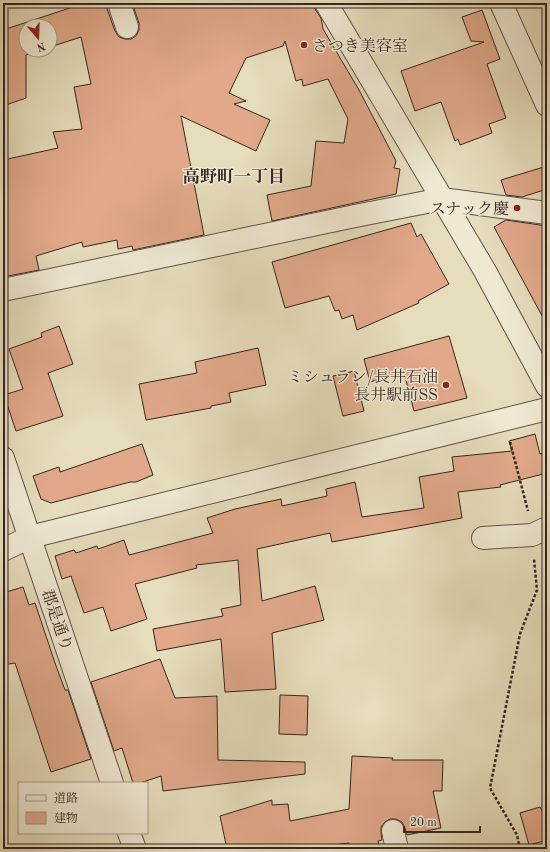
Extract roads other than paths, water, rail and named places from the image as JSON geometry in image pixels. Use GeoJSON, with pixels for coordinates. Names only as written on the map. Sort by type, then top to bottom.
{"type":"FeatureCollection","features":[{"type":"Feature","properties":{"kind":"street"},"geometry":{"type":"LineString","coordinates":[[119,3],[127,27]]}},
{"type":"Feature","properties":{"kind":"street"},"geometry":{"type":"LineString","coordinates":[[326,3],[485,271],[547,386]]}},
{"type":"Feature","properties":{"kind":"street"},"geometry":{"type":"LineString","coordinates":[[501,3],[547,105]]}},
{"type":"Feature","properties":{"kind":"street"},"geometry":{"type":"LineString","coordinates":[[3,290],[442,199],[547,213]]}},
{"type":"Feature","properties":{"kind":"street"},"geometry":{"type":"LineString","coordinates":[[3,550],[30,537],[547,409]]}},
{"type":"Feature","properties":{"kind":"street","name":"郡是通り"},"geometry":{"type":"LineString","coordinates":[[3,458],[112,782]]}},
{"type":"Feature","properties":{"kind":"street"},"geometry":{"type":"LineString","coordinates":[[483,538],[532,535],[538,523]]}},
{"type":"Feature","properties":{"kind":"street"},"geometry":{"type":"LineString","coordinates":[[129,834],[134,849]]}},
{"type":"Feature","properties":{"kind":"place","name":"さつき美容室"},"geometry":{"type":"Point","coordinates":[304,45]}},
{"type":"Feature","properties":{"kind":"place","name":"スナック慶"},"geometry":{"type":"Point","coordinates":[517,208]}},
{"type":"Feature","properties":{"kind":"place","name":"ミシュラン/長井石油 長井駅前SS"},"geometry":{"type":"Point","coordinates":[446,385]}},
{"type":"Feature","properties":{"kind":"district","name":"高野町一丁目"},"geometry":{"type":"Point","coordinates":[234,176]}}]}
